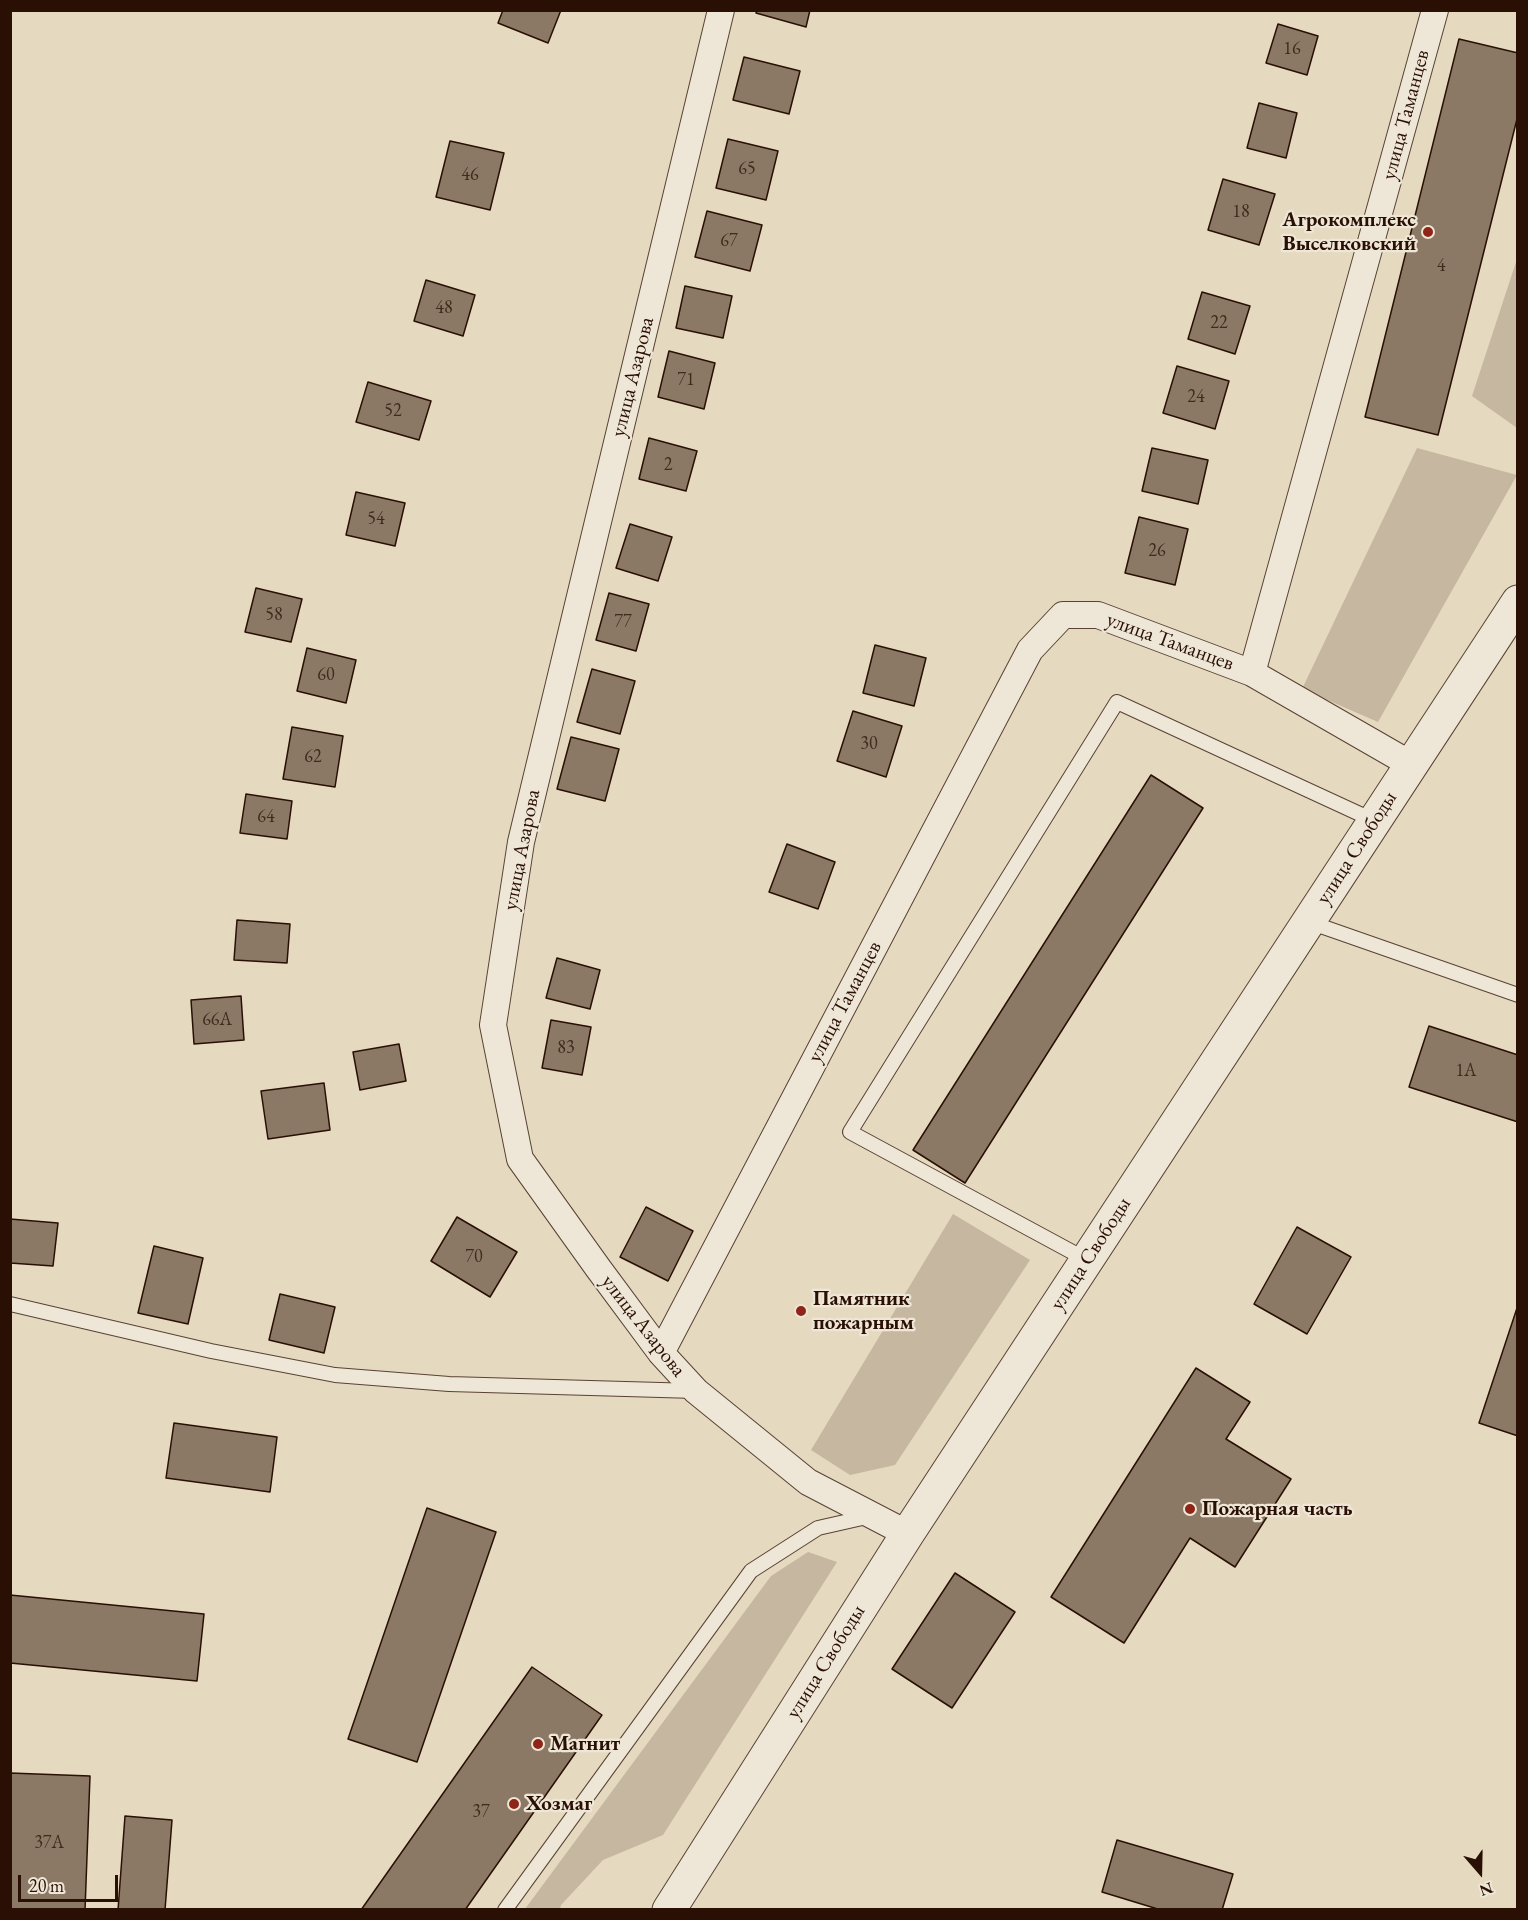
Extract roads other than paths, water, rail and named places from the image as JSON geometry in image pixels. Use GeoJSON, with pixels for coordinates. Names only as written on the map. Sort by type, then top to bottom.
{"type":"FeatureCollection","features":[{"type":"Feature","properties":{"kind":"street","name":"улица Азарова"},"geometry":{"type":"LineString","coordinates":[[721,10],[521,842],[493,1025],[520,1159],[661,1353],[696,1391],[808,1482],[908,1534]]}},
{"type":"Feature","properties":{"kind":"street","name":"улица Таманцев"},"geometry":{"type":"LineString","coordinates":[[661,1353],[1030,650],[1063,615],[1098,615],[1252,673],[1435,10]]}},
{"type":"Feature","properties":{"kind":"street","name":"улица Свободы"},"geometry":{"type":"LineString","coordinates":[[669,1910],[908,1534],[1518,602]]}},
{"type":"Feature","properties":{"kind":"street"},"geometry":{"type":"LineString","coordinates":[[1252,673],[1412,765]]}},
{"type":"Feature","properties":{"kind":"lane"},"geometry":{"type":"LineString","coordinates":[[1087,1260],[850,1132],[1117,702],[1375,821]]}},
{"type":"Feature","properties":{"kind":"lane"},"geometry":{"type":"LineString","coordinates":[[1309,922],[1518,995]]}},
{"type":"Feature","properties":{"kind":"lane"},"geometry":{"type":"LineString","coordinates":[[10,1305],[211,1351],[335,1375],[449,1384],[696,1391]]}},
{"type":"Feature","properties":{"kind":"lane"},"geometry":{"type":"LineString","coordinates":[[505,1910],[751,1571],[818,1528],[873,1515]]}},
{"type":"Feature","properties":{"kind":"place","name":"Агрокомплекс Выселковский"},"geometry":{"type":"Point","coordinates":[1428,232]}},
{"type":"Feature","properties":{"kind":"place","name":"Памятник пожарным"},"geometry":{"type":"Point","coordinates":[801,1311]}},
{"type":"Feature","properties":{"kind":"place","name":"Пожарная часть"},"geometry":{"type":"Point","coordinates":[1190,1509]}},
{"type":"Feature","properties":{"kind":"place","name":"Магнит"},"geometry":{"type":"Point","coordinates":[538,1744]}},
{"type":"Feature","properties":{"kind":"place","name":"Хозмаг"},"geometry":{"type":"Point","coordinates":[514,1804]}}]}
